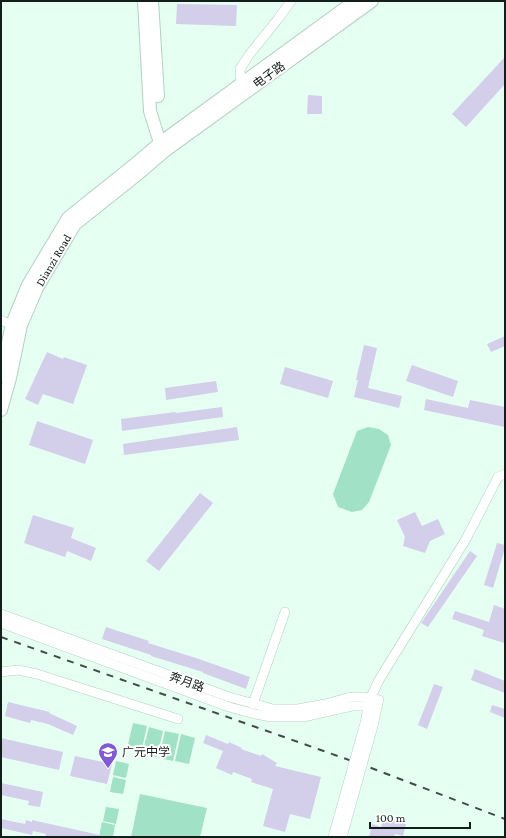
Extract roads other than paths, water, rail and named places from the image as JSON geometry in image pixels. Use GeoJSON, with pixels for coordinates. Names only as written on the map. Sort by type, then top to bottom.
{"type":"FeatureCollection","features":[{"type":"Feature","properties":{"kind":"main road"},"geometry":{"type":"LineString","coordinates":[[144,1],[150,111],[163,146]]}},
{"type":"Feature","properties":{"kind":"main road"},"geometry":{"type":"LineString","coordinates":[[152,1],[163,146]]}},
{"type":"Feature","properties":{"kind":"main road","name":"电子路"},"geometry":{"type":"LineString","coordinates":[[163,146],[241,84],[354,1]]}},
{"type":"Feature","properties":{"kind":"main road","name":"电子路"},"geometry":{"type":"LineString","coordinates":[[163,146],[372,1]]}},
{"type":"Feature","properties":{"kind":"main road","name":"Dianzi Road"},"geometry":{"type":"LineString","coordinates":[[1,376],[7,322],[68,218],[133,166],[163,146]]}},
{"type":"Feature","properties":{"kind":"main road","name":"Dianzi Road"},"geometry":{"type":"LineString","coordinates":[[1,410],[10,378],[21,325],[37,288],[74,224],[139,173],[163,146]]}},
{"type":"Feature","properties":{"kind":"street"},"geometry":{"type":"LineString","coordinates":[[241,84],[240,69],[248,55],[291,1]]}},
{"type":"Feature","properties":{"kind":"street"},"geometry":{"type":"LineString","coordinates":[[342,837],[379,680],[466,539],[502,475]]}},
{"type":"Feature","properties":{"kind":"street"},"geometry":{"type":"LineString","coordinates":[[253,704],[285,612]]}},
{"type":"Feature","properties":{"kind":"street","name":"奔月路"},"geometry":{"type":"LineString","coordinates":[[1,614],[229,697],[273,709],[298,709],[351,697],[364,697],[374,704]]}},
{"type":"Feature","properties":{"kind":"street"},"geometry":{"type":"LineString","coordinates":[[1,623],[229,707],[255,714],[272,717],[303,717],[352,706],[374,704]]}},
{"type":"Feature","properties":{"kind":"street"},"geometry":{"type":"LineString","coordinates":[[1,672],[18,670],[37,674],[178,719]]}},
{"type":"Feature","properties":{"kind":"street"},"geometry":{"type":"LineString","coordinates":[[333,837],[369,725]]}},
{"type":"Feature","properties":{"kind":"railway"},"geometry":{"type":"LineString","coordinates":[[1,637],[366,766],[505,819]]}},
{"type":"Feature","properties":{"kind":"place","name":"广元中学"},"geometry":{"type":"Point","coordinates":[108,769]}}]}
